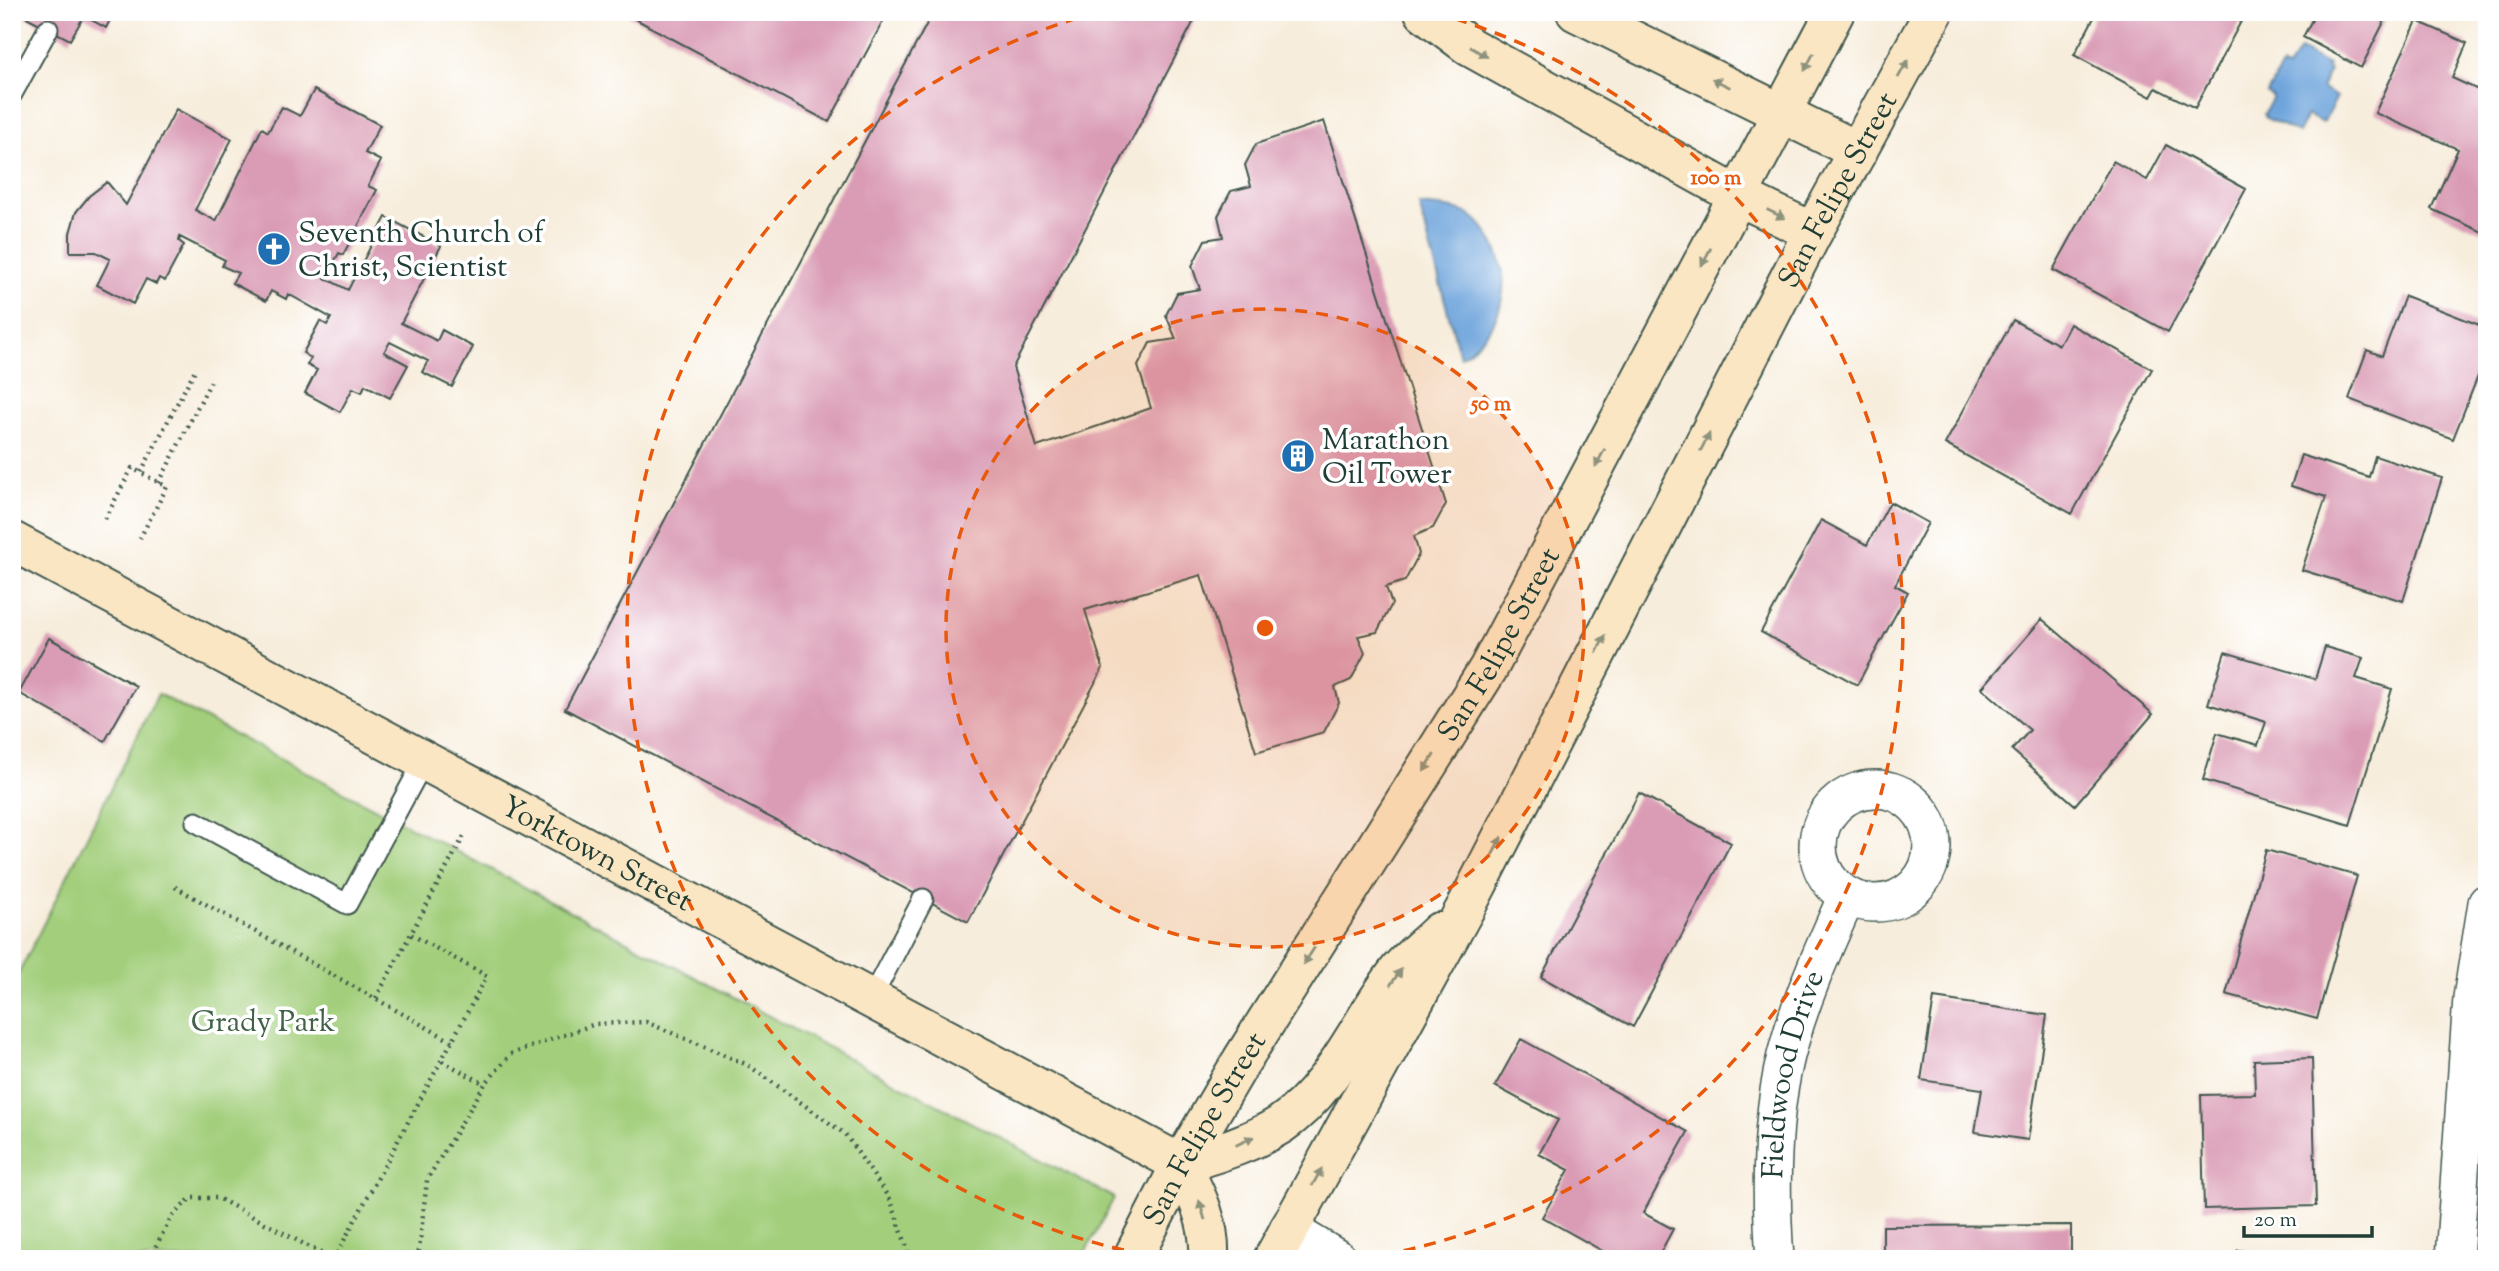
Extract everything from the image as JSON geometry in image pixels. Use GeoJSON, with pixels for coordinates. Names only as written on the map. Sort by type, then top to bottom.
{"type":"FeatureCollection","features":[{"type":"Feature","properties":{"kind":"main road"},"geometry":{"type":"LineString","coordinates":[[1424,12],[1470,47],[1738,196],[1813,232]]}},
{"type":"Feature","properties":{"kind":"main road"},"geometry":{"type":"LineString","coordinates":[[1576,12],[1858,151]]}},
{"type":"Feature","properties":{"kind":"main road","name":"San Felipe Street"},"geometry":{"type":"LineString","coordinates":[[1132,1259],[1181,1164],[1242,1060],[1488,669],[1835,12]]}},
{"type":"Feature","properties":{"kind":"main road","name":"San Felipe Street"},"geometry":{"type":"LineString","coordinates":[[1280,1244],[1466,907],[1813,232],[1934,12]]}},
{"type":"Feature","properties":{"kind":"main road","name":"Yorktown Street"},"geometry":{"type":"LineString","coordinates":[[12,541],[1181,1164]]}},
{"type":"Feature","properties":{"kind":"main road"},"geometry":{"type":"LineString","coordinates":[[1209,1259],[1210,1242],[1202,1205],[1181,1164],[1230,1149],[1280,1125],[1310,1098],[1342,1060],[1401,969],[1466,907]]}},
{"type":"Feature","properties":{"kind":"street","name":"Fieldwood Drive"},"geometry":{"type":"LineString","coordinates":[[1775,1259],[1770,1188],[1789,1042],[1814,970],[1847,896]]}},
{"type":"Feature","properties":{"kind":"street"},"geometry":{"type":"LineString","coordinates":[[2454,1259],[2472,998],[2487,902]]}},
{"type":"Feature","properties":{"kind":"street"},"geometry":{"type":"LineString","coordinates":[[1280,1244],[1338,1259]]}},
{"type":"Feature","properties":{"kind":"lane"},"geometry":{"type":"LineString","coordinates":[[12,94],[48,29]]}},
{"type":"Feature","properties":{"kind":"lane"},"geometry":{"type":"LineString","coordinates":[[196,822],[347,904],[424,761]]}},
{"type":"Feature","properties":{"kind":"lane"},"geometry":{"type":"LineString","coordinates":[[871,999],[923,899]]}},
{"type":"Feature","properties":{"kind":"path"},"geometry":{"type":"LineString","coordinates":[[141,472],[196,368]]}},
{"type":"Feature","properties":{"kind":"path"},"geometry":{"type":"LineString","coordinates":[[159,483],[213,377]]}},
{"type":"Feature","properties":{"kind":"path"},"geometry":{"type":"LineString","coordinates":[[105,519],[132,468],[141,472],[167,487],[141,538]]}},
{"type":"Feature","properties":{"kind":"path"},"geometry":{"type":"LineString","coordinates":[[376,998],[464,836]]}},
{"type":"Feature","properties":{"kind":"path"},"geometry":{"type":"LineString","coordinates":[[176,887],[453,1042]]}},
{"type":"Feature","properties":{"kind":"path"},"geometry":{"type":"LineString","coordinates":[[149,1259],[172,1216],[191,1198],[218,1198],[333,1259],[487,976],[410,934]]}},
{"type":"Feature","properties":{"kind":"path"},"geometry":{"type":"LineString","coordinates":[[418,1259],[427,1180],[485,1084],[511,1054],[595,1024],[646,1022],[748,1065],[845,1134],[891,1201],[911,1259]]}},
{"type":"Feature","properties":{"kind":"path"},"geometry":{"type":"LineString","coordinates":[[442,1061],[485,1084]]}},
{"type":"Feature","properties":{"kind":"green space","name":"Grady Park"},"geometry":{"type":"Polygon","coordinates":[[[158,694],[1114,1198],[1082,1259],[12,1259],[12,987],[158,694]]]}},
{"type":"Feature","properties":{"kind":"water"},"geometry":{"type":"Polygon","coordinates":[[[2300,50],[2328,65],[2330,70],[2321,88],[2337,97],[2323,123],[2307,115],[2298,133],[2266,118],[2264,114],[2273,97],[2267,93],[2282,66],[2287,68],[2300,50]]]}},
{"type":"Feature","properties":{"kind":"water"},"geometry":{"type":"Polygon","coordinates":[[[1419,205],[1453,209],[1472,216],[1481,224],[1499,257],[1503,273],[1500,305],[1486,334],[1460,357],[1419,205]]]}},
{"type":"Feature","properties":{"kind":"building"},"geometry":{"type":"Polygon","coordinates":[[[17,12],[114,12],[106,28],[84,16],[70,40],[17,12]]]}},
{"type":"Feature","properties":{"kind":"building"},"geometry":{"type":"Polygon","coordinates":[[[622,12],[888,12],[829,122],[622,12]]]}},
{"type":"Feature","properties":{"kind":"building"},"geometry":{"type":"Polygon","coordinates":[[[933,12],[1191,12],[1194,21],[1013,367],[1037,447],[1151,408],[1138,366],[1150,343],[1176,339],[1166,315],[1177,293],[1200,289],[1192,266],[1205,240],[1223,237],[1218,216],[1231,191],[1251,186],[1245,165],[1256,144],[1324,121],[1446,504],[1433,528],[1414,536],[1419,554],[1405,581],[1386,587],[1392,604],[1377,632],[1358,636],[1365,653],[1351,680],[1335,687],[1339,703],[1324,732],[1256,752],[1201,575],[1085,610],[1103,668],[968,922],[565,709],[933,12]]]}},
{"type":"Feature","properties":{"kind":"building"},"geometry":{"type":"Polygon","coordinates":[[[2097,12],[2246,12],[2195,108],[2156,88],[2151,97],[2074,55],[2097,12]]]}},
{"type":"Feature","properties":{"kind":"building"},"geometry":{"type":"Polygon","coordinates":[[[2316,12],[2389,12],[2361,68],[2303,37],[2316,12]]]}},
{"type":"Feature","properties":{"kind":"building"},"geometry":{"type":"Polygon","coordinates":[[[2417,21],[2467,43],[2452,78],[2487,94],[2487,234],[2431,209],[2458,149],[2375,113],[2417,21]]]}},
{"type":"Feature","properties":{"kind":"building","name":"Seventh Church of Christ, Scientist"},"geometry":{"type":"Polygon","coordinates":[[[314,90],[380,125],[365,153],[381,161],[368,186],[377,190],[343,255],[339,253],[325,278],[348,290],[386,217],[441,246],[401,323],[437,341],[442,330],[473,347],[452,387],[422,372],[428,361],[390,342],[384,352],[408,365],[390,398],[365,385],[362,392],[353,388],[340,412],[305,393],[317,370],[307,365],[311,358],[303,353],[320,321],[327,325],[331,318],[288,294],[286,299],[271,291],[266,301],[232,283],[238,273],[222,266],[225,260],[180,237],[179,241],[184,245],[165,281],[159,278],[156,284],[146,279],[133,304],[97,285],[110,259],[96,252],[70,252],[70,233],[76,212],[89,196],[107,182],[126,205],[176,109],[232,139],[195,210],[216,221],[262,128],[268,132],[282,107],[300,116],[314,90]]]}},
{"type":"Feature","properties":{"kind":"building"},"geometry":{"type":"Polygon","coordinates":[[[2166,145],[2246,189],[2168,332],[2053,270],[2113,161],[2147,180],[2166,145]]]}},
{"type":"Feature","properties":{"kind":"building"},"geometry":{"type":"Polygon","coordinates":[[[2405,296],[2487,328],[2487,353],[2453,439],[2349,399],[2367,350],[2382,356],[2405,296]]]}},
{"type":"Feature","properties":{"kind":"building"},"geometry":{"type":"Polygon","coordinates":[[[2013,320],[2059,345],[2070,324],[2152,369],[2072,514],[1945,444],[2013,320]]]}},
{"type":"Feature","properties":{"kind":"building"},"geometry":{"type":"Polygon","coordinates":[[[2301,455],[2369,477],[2375,456],[2442,478],[2403,601],[2302,570],[2326,497],[2291,486],[2301,455]]]}},
{"type":"Feature","properties":{"kind":"building"},"geometry":{"type":"Polygon","coordinates":[[[1890,502],[1928,523],[1895,585],[1908,592],[1857,685],[1761,632],[1821,520],[1867,545],[1890,502]]]}},
{"type":"Feature","properties":{"kind":"building"},"geometry":{"type":"Polygon","coordinates":[[[2042,619],[2153,714],[2075,805],[2012,750],[2030,730],[1982,688],[2042,619]]]}},
{"type":"Feature","properties":{"kind":"building"},"geometry":{"type":"Polygon","coordinates":[[[49,638],[136,686],[105,741],[19,693],[49,638]]]}},
{"type":"Feature","properties":{"kind":"building"},"geometry":{"type":"Polygon","coordinates":[[[2325,647],[2363,658],[2356,678],[2392,689],[2350,825],[2203,780],[2217,733],[2258,745],[2266,722],[2208,704],[2225,652],[2315,679],[2325,647]]]}},
{"type":"Feature","properties":{"kind":"building"},"geometry":{"type":"Polygon","coordinates":[[[1639,793],[1731,843],[1633,1027],[1541,977],[1639,793]]]}},
{"type":"Feature","properties":{"kind":"building"},"geometry":{"type":"Polygon","coordinates":[[[2266,850],[2357,876],[2317,1019],[2226,994],[2266,850]]]}},
{"type":"Feature","properties":{"kind":"building"},"geometry":{"type":"Polygon","coordinates":[[[1934,998],[2047,1015],[2028,1140],[1975,1132],[1982,1089],[1921,1080],[1934,998]]]}},
{"type":"Feature","properties":{"kind":"building"},"geometry":{"type":"Polygon","coordinates":[[[1521,1039],[1688,1132],[1643,1213],[1673,1229],[1657,1259],[1617,1259],[1542,1217],[1569,1170],[1539,1154],[1558,1120],[1495,1086],[1521,1039]]]}},
{"type":"Feature","properties":{"kind":"building"},"geometry":{"type":"Polygon","coordinates":[[[2312,1058],[2316,1206],[2204,1209],[2201,1095],[2255,1094],[2254,1060],[2312,1058]]]}},
{"type":"Feature","properties":{"kind":"building"},"geometry":{"type":"Polygon","coordinates":[[[2071,1225],[2071,1259],[1883,1259],[1883,1226],[2071,1225]]]}},
{"type":"Feature","properties":{"kind":"building"},"geometry":{"type":"Polygon","coordinates":[[[2238,1250],[2294,1257],[2294,1259],[2237,1259],[2238,1250]]]}},
{"type":"Feature","properties":{"kind":"place","name":"Seventh Church of Christ, Scientist"},"geometry":{"type":"Point","coordinates":[274,249]}},
{"type":"Feature","properties":{"kind":"place","name":"Marathon Oil Tower"},"geometry":{"type":"Point","coordinates":[1298,456]}}]}
